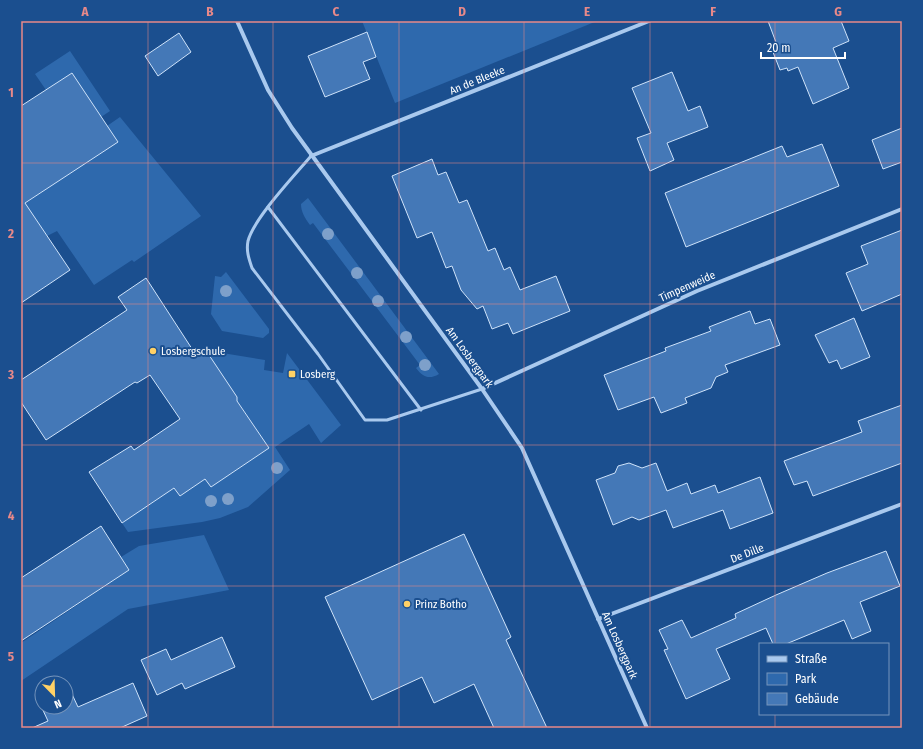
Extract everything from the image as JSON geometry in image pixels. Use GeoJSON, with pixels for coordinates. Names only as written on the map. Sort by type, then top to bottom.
{"type":"FeatureCollection","features":[{"type":"Feature","properties":{"kind":"street","name":"Am Losbergpark"},"geometry":{"type":"LineString","coordinates":[[237,21],[268,90],[311,156],[482,390],[522,448],[647,728]]}},
{"type":"Feature","properties":{"kind":"street","name":"An de Bleeke"},"geometry":{"type":"LineString","coordinates":[[311,156],[648,21]]}},
{"type":"Feature","properties":{"kind":"street","name":"Timpenweide"},"geometry":{"type":"LineString","coordinates":[[482,390],[697,291],[902,209]]}},
{"type":"Feature","properties":{"kind":"street","name":"De Dille"},"geometry":{"type":"LineString","coordinates":[[598,619],[902,504]]}},
{"type":"Feature","properties":{"kind":"lane"},"geometry":{"type":"LineString","coordinates":[[311,156],[257,222],[249,238],[248,256],[252,268],[318,354],[365,420],[387,420],[482,390]]}},
{"type":"Feature","properties":{"kind":"lane"},"geometry":{"type":"LineString","coordinates":[[268,207],[421,410]]}},
{"type":"Feature","properties":{"kind":"green space"},"geometry":{"type":"Polygon","coordinates":[[[362,21],[597,21],[395,103],[362,21]]]}},
{"type":"Feature","properties":{"kind":"green space"},"geometry":{"type":"Polygon","coordinates":[[[70,51],[110,111],[101,117],[72,73],[46,90],[35,74],[70,51]]]}},
{"type":"Feature","properties":{"kind":"green space"},"geometry":{"type":"Polygon","coordinates":[[[120,117],[201,216],[134,262],[132,260],[94,285],[57,231],[47,236],[35,218],[21,228],[21,206],[117,142],[107,126],[120,117]]]}},
{"type":"Feature","properties":{"kind":"green space"},"geometry":{"type":"Polygon","coordinates":[[[308,198],[439,374],[432,377],[426,377],[416,368],[420,365],[313,223],[310,225],[306,220],[301,204],[308,198]]]}},
{"type":"Feature","properties":{"kind":"green space"},"geometry":{"type":"Polygon","coordinates":[[[226,272],[269,329],[269,333],[263,338],[222,331],[211,314],[215,276],[221,277],[226,272]]]}},
{"type":"Feature","properties":{"kind":"green space"},"geometry":{"type":"Polygon","coordinates":[[[204,350],[265,360],[264,370],[283,373],[287,353],[341,425],[321,443],[309,424],[275,447],[290,470],[248,507],[220,518],[202,522],[128,532],[122,523],[174,488],[180,496],[205,479],[211,487],[269,448],[220,375],[218,369],[211,362],[212,358],[204,350]]]}},
{"type":"Feature","properties":{"kind":"green space"},"geometry":{"type":"Polygon","coordinates":[[[204,535],[229,590],[128,609],[21,681],[21,643],[129,570],[121,557],[139,546],[204,535]]]}},
{"type":"Feature","properties":{"kind":"building"},"geometry":{"type":"Polygon","coordinates":[[[768,21],[841,21],[849,41],[833,48],[849,88],[813,104],[798,67],[788,71],[787,68],[780,70],[771,47],[777,45],[768,21]]]}},
{"type":"Feature","properties":{"kind":"building"},"geometry":{"type":"Polygon","coordinates":[[[367,32],[376,57],[363,62],[370,79],[325,97],[308,56],[367,32]]]}},
{"type":"Feature","properties":{"kind":"building"},"geometry":{"type":"Polygon","coordinates":[[[179,33],[191,52],[158,76],[145,56],[179,33]]]}},
{"type":"Feature","properties":{"kind":"building"},"geometry":{"type":"Polygon","coordinates":[[[672,72],[688,111],[700,106],[708,127],[667,143],[674,160],[650,171],[637,138],[651,133],[632,88],[672,72]]]}},
{"type":"Feature","properties":{"kind":"building"},"geometry":{"type":"Polygon","coordinates":[[[72,73],[118,142],[25,203],[70,270],[21,303],[21,106],[72,73]]]}},
{"type":"Feature","properties":{"kind":"building"},"geometry":{"type":"Polygon","coordinates":[[[902,128],[902,162],[883,169],[872,140],[902,128]]]}},
{"type":"Feature","properties":{"kind":"building"},"geometry":{"type":"Polygon","coordinates":[[[822,144],[839,186],[686,247],[665,193],[782,146],[787,157],[822,144]]]}},
{"type":"Feature","properties":{"kind":"building"},"geometry":{"type":"Polygon","coordinates":[[[432,159],[438,175],[446,172],[459,203],[467,200],[488,251],[495,248],[504,270],[510,267],[520,290],[556,276],[570,311],[513,334],[508,323],[492,329],[483,306],[477,309],[461,290],[452,266],[446,268],[432,232],[417,238],[392,176],[432,159]]]}},
{"type":"Feature","properties":{"kind":"building"},"geometry":{"type":"Polygon","coordinates":[[[902,230],[902,294],[862,311],[846,273],[868,264],[861,246],[902,230]]]}},
{"type":"Feature","properties":{"kind":"building"},"geometry":{"type":"Polygon","coordinates":[[[146,278],[196,355],[205,349],[237,397],[237,401],[269,448],[211,487],[205,479],[180,496],[174,488],[122,523],[89,472],[131,446],[134,450],[180,419],[150,375],[137,383],[135,382],[46,440],[21,402],[21,380],[127,310],[118,297],[146,278]]]}},
{"type":"Feature","properties":{"kind":"building"},"geometry":{"type":"Polygon","coordinates":[[[750,311],[755,324],[770,319],[780,345],[725,365],[728,372],[716,377],[711,388],[685,398],[687,403],[661,413],[654,397],[618,410],[604,375],[666,351],[665,348],[711,331],[709,327],[750,311]]]}},
{"type":"Feature","properties":{"kind":"building"},"geometry":{"type":"Polygon","coordinates":[[[854,318],[870,357],[841,369],[837,360],[829,363],[815,335],[854,318]]]}},
{"type":"Feature","properties":{"kind":"building"},"geometry":{"type":"Polygon","coordinates":[[[902,405],[902,463],[813,496],[807,481],[794,485],[784,461],[862,432],[858,421],[902,405]]]}},
{"type":"Feature","properties":{"kind":"building"},"geometry":{"type":"Polygon","coordinates":[[[629,463],[642,468],[656,463],[667,491],[687,483],[691,494],[715,485],[718,493],[760,477],[773,513],[730,529],[723,510],[673,528],[666,510],[639,520],[632,517],[613,525],[596,480],[615,473],[618,466],[629,463]]]}},
{"type":"Feature","properties":{"kind":"building"},"geometry":{"type":"Polygon","coordinates":[[[101,526],[129,570],[21,641],[21,578],[101,526]]]}},
{"type":"Feature","properties":{"kind":"building"},"geometry":{"type":"Polygon","coordinates":[[[464,534],[511,637],[506,640],[547,728],[494,728],[474,684],[434,703],[422,677],[372,700],[325,597],[464,534]]]}},
{"type":"Feature","properties":{"kind":"building"},"geometry":{"type":"Polygon","coordinates":[[[886,551],[900,586],[860,602],[871,631],[852,639],[844,620],[788,643],[773,643],[766,628],[716,649],[730,679],[686,699],[664,650],[668,649],[659,630],[682,620],[691,638],[736,618],[735,614],[827,573],[886,551]]]}},
{"type":"Feature","properties":{"kind":"building"},"geometry":{"type":"Polygon","coordinates":[[[222,637],[235,667],[185,689],[182,683],[157,695],[141,660],[166,649],[171,660],[222,637]]]}},
{"type":"Feature","properties":{"kind":"building"},"geometry":{"type":"Polygon","coordinates":[[[133,683],[147,716],[120,728],[32,728],[48,721],[45,715],[74,715],[74,698],[78,707],[133,683]]]}},
{"type":"Feature","properties":{"kind":"place","name":"Losbergschule"},"geometry":{"type":"Point","coordinates":[153,351]}},
{"type":"Feature","properties":{"kind":"place","name":"Losberg"},"geometry":{"type":"Point","coordinates":[292,374]}},
{"type":"Feature","properties":{"kind":"place","name":"Prinz Botho"},"geometry":{"type":"Point","coordinates":[407,604]}}]}
